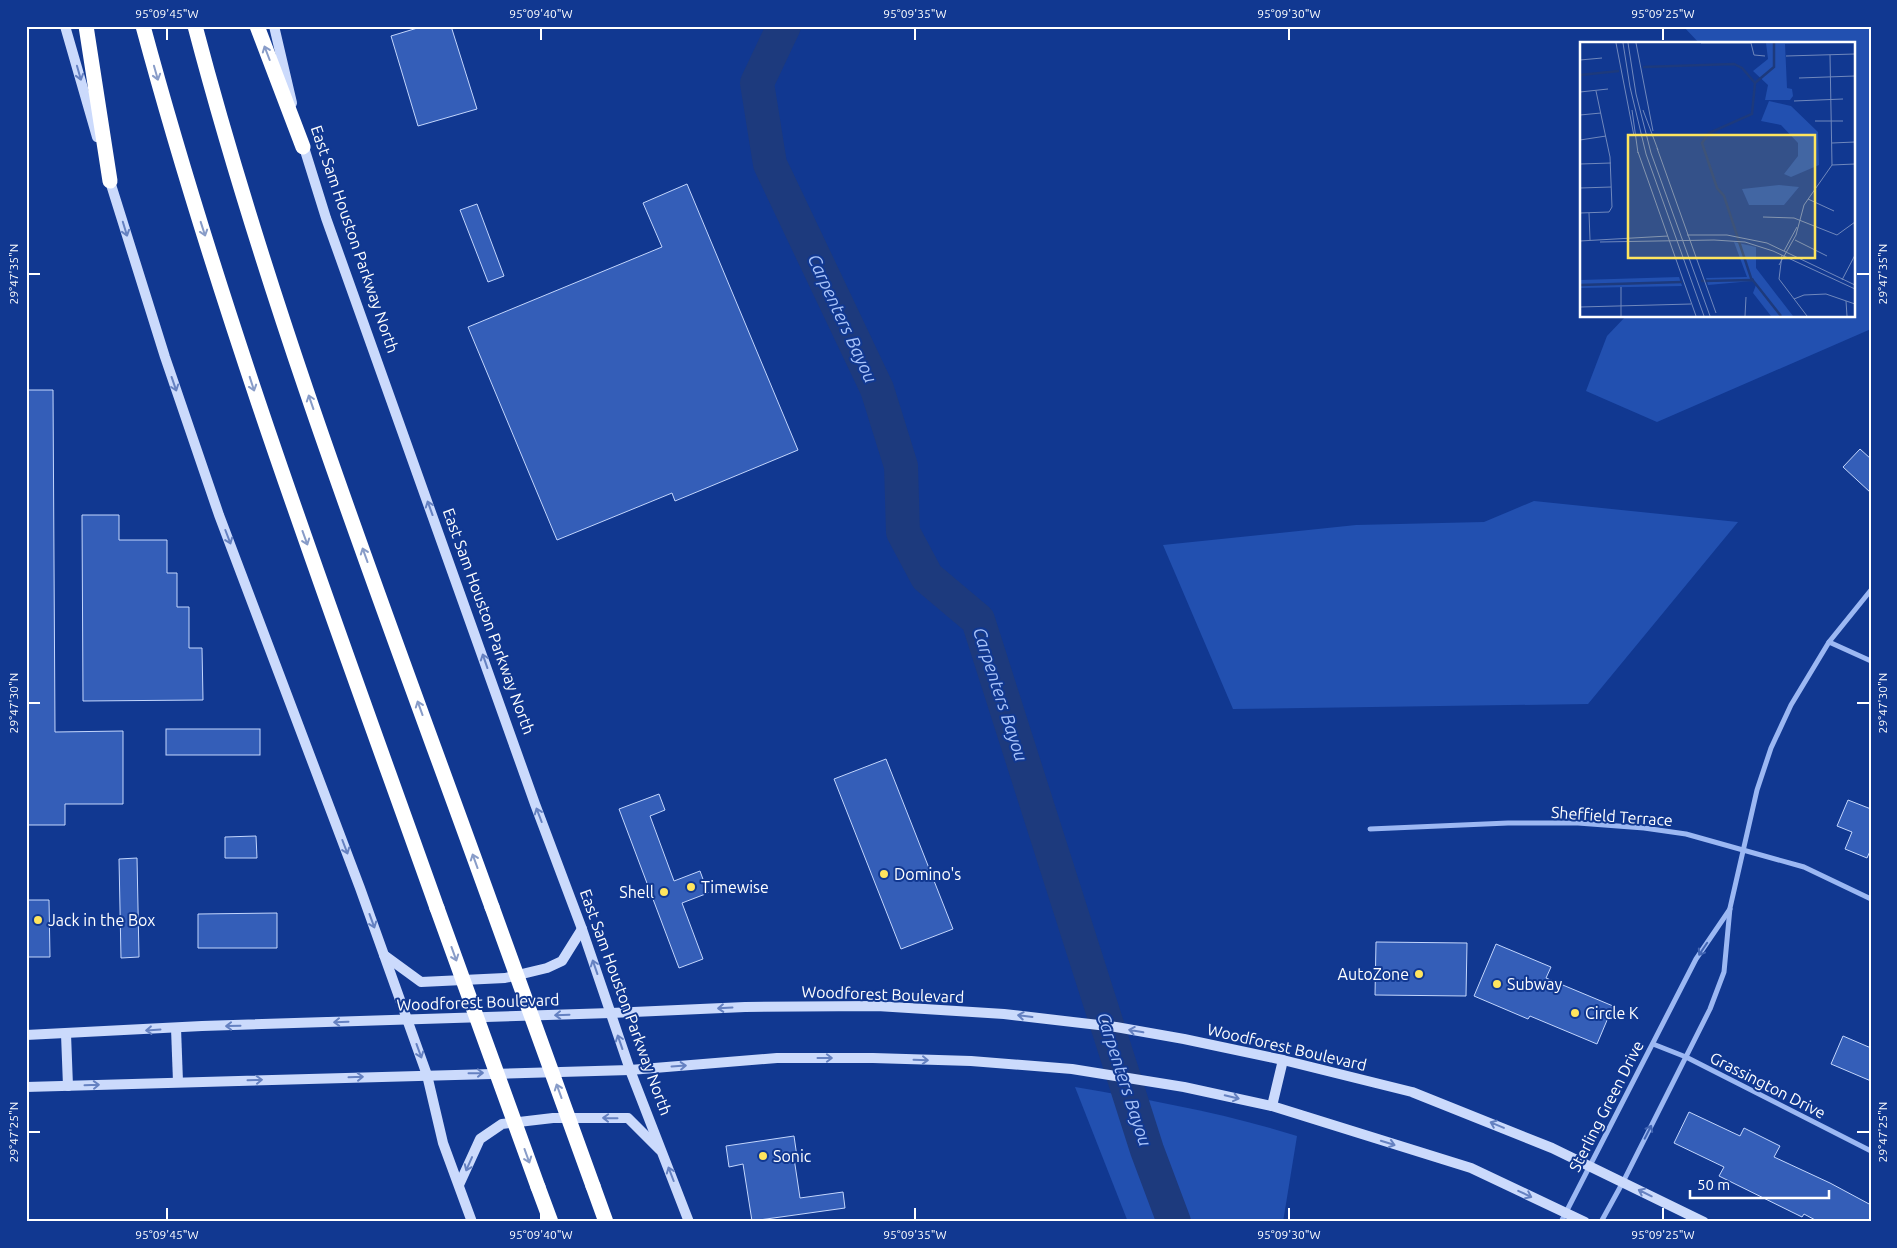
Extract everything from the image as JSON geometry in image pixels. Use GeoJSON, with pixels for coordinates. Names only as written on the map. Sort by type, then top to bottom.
{"type":"FeatureCollection","features":[{"type":"Feature","properties":{"kind":"highway"},"geometry":{"type":"LineString","coordinates":[[86,26],[110,181]]}},
{"type":"Feature","properties":{"kind":"highway"},"geometry":{"type":"LineString","coordinates":[[143,26],[191,194],[278,462],[551,1222]]}},
{"type":"Feature","properties":{"kind":"highway"},"geometry":{"type":"LineString","coordinates":[[195,26],[242,189],[316,414],[606,1222]]}},
{"type":"Feature","properties":{"kind":"highway"},"geometry":{"type":"LineString","coordinates":[[257,26],[303,148]]}},
{"type":"Feature","properties":{"kind":"main road"},"geometry":{"type":"LineString","coordinates":[[65,26],[110,181],[165,357],[219,515],[427,1075],[444,1143],[472,1222]]}},
{"type":"Feature","properties":{"kind":"main road","name":"East Sam Houston Parkway North"},"geometry":{"type":"LineString","coordinates":[[274,26],[303,148],[326,218],[535,804],[582,929],[630,1070],[689,1222]]}},
{"type":"Feature","properties":{"kind":"main road"},"geometry":{"type":"LineString","coordinates":[[384,956],[421,982],[505,978],[547,968],[562,961],[582,929]]}},
{"type":"Feature","properties":{"kind":"main road","name":"Woodforest Boulevard"},"geometry":{"type":"LineString","coordinates":[[26,1035],[745,1007],[877,1006],[1004,1014],[1116,1027],[1184,1039],[1283,1060],[1412,1092],[1498,1125],[1590,1166],[1704,1222]]}},
{"type":"Feature","properties":{"kind":"main road"},"geometry":{"type":"LineString","coordinates":[[176,1028],[178,1082]]}},
{"type":"Feature","properties":{"kind":"main road"},"geometry":{"type":"LineString","coordinates":[[66,1034],[68,1086]]}},
{"type":"Feature","properties":{"kind":"main road"},"geometry":{"type":"LineString","coordinates":[[26,1087],[630,1070],[777,1058],[971,1061],[1072,1069],[1184,1087],[1272,1106],[1471,1168],[1563,1217],[1585,1222]]}},
{"type":"Feature","properties":{"kind":"main road"},"geometry":{"type":"LineString","coordinates":[[1272,1106],[1283,1060]]}},
{"type":"Feature","properties":{"kind":"main road"},"geometry":{"type":"LineString","coordinates":[[459,1186],[480,1140],[502,1124],[553,1118],[628,1118],[663,1152]]}},
{"type":"Feature","properties":{"kind":"street","name":"Sterling Green Drive"},"geometry":{"type":"LineString","coordinates":[[1601,1222],[1686,1057],[1710,1008],[1724,972],[1730,908],[1757,790],[1771,748],[1791,705],[1829,642],[1871,590]]}},
{"type":"Feature","properties":{"kind":"street"},"geometry":{"type":"LineString","coordinates":[[1829,642],[1871,661]]}},
{"type":"Feature","properties":{"kind":"street","name":"Sheffield Terrace"},"geometry":{"type":"LineString","coordinates":[[1370,828],[1462,824],[1485,826],[1508,823],[1578,823],[1644,828],[1686,834],[1804,867],[1871,899]]}},
{"type":"Feature","properties":{"kind":"street","name":"Sterling Green Drive"},"geometry":{"type":"LineString","coordinates":[[1563,1217],[1696,959],[1730,908]]}},
{"type":"Feature","properties":{"kind":"street","name":"Grassington Drive"},"geometry":{"type":"LineString","coordinates":[[1653,1044],[1686,1057],[1871,1150]]}},
{"type":"Feature","properties":{"kind":"shaded area"},"geometry":{"type":"Polygon","coordinates":[[[1683,26],[1871,26],[1871,329],[1657,422],[1586,391],[1607,336],[1624,318],[1854,318],[1854,42],[1698,42],[1683,26]]]}},
{"type":"Feature","properties":{"kind":"shaded area"},"geometry":{"type":"Polygon","coordinates":[[[1534,501],[1738,522],[1588,704],[1233,709],[1163,545],[1356,525],[1484,522],[1534,501]]]}},
{"type":"Feature","properties":{"kind":"shaded area"},"geometry":{"type":"Polygon","coordinates":[[[1075,1087],[1214,1114],[1297,1136],[1283,1222],[1128,1222],[1075,1087]]]}},
{"type":"Feature","properties":{"kind":"building"},"geometry":{"type":"Polygon","coordinates":[[[424,26],[451,26],[477,109],[418,126],[391,36],[424,26]]]}},
{"type":"Feature","properties":{"kind":"building"},"geometry":{"type":"Polygon","coordinates":[[[687,184],[798,450],[675,501],[672,493],[557,540],[468,327],[662,247],[643,203],[687,184]]]}},
{"type":"Feature","properties":{"kind":"building"},"geometry":{"type":"Polygon","coordinates":[[[477,204],[504,276],[488,282],[460,210],[477,204]]]}},
{"type":"Feature","properties":{"kind":"building"},"geometry":{"type":"Polygon","coordinates":[[[26,390],[53,390],[55,732],[123,731],[123,804],[65,804],[65,825],[26,825],[26,390]]]}},
{"type":"Feature","properties":{"kind":"building"},"geometry":{"type":"Polygon","coordinates":[[[1860,449],[1871,459],[1871,493],[1843,467],[1860,449]]]}},
{"type":"Feature","properties":{"kind":"building"},"geometry":{"type":"Polygon","coordinates":[[[82,515],[119,515],[119,540],[167,540],[167,573],[177,573],[177,607],[189,607],[189,648],[202,648],[203,700],[83,701],[82,515]]]}},
{"type":"Feature","properties":{"kind":"building"},"geometry":{"type":"Polygon","coordinates":[[[166,729],[260,729],[260,755],[166,755],[166,729]]]}},
{"type":"Feature","properties":{"kind":"building"},"geometry":{"type":"Polygon","coordinates":[[[886,759],[953,929],[901,949],[834,779],[886,759]]]}},
{"type":"Feature","properties":{"kind":"building","name":"Shell"},"geometry":{"type":"Polygon","coordinates":[[[659,794],[665,810],[650,816],[674,881],[700,871],[708,893],[682,903],[703,959],[679,968],[619,809],[659,794]]]}},
{"type":"Feature","properties":{"kind":"building"},"geometry":{"type":"Polygon","coordinates":[[[1848,800],[1871,809],[1871,849],[1867,858],[1845,849],[1852,832],[1837,826],[1848,800]]]}},
{"type":"Feature","properties":{"kind":"building"},"geometry":{"type":"Polygon","coordinates":[[[256,836],[257,858],[225,858],[225,837],[256,836]]]}},
{"type":"Feature","properties":{"kind":"building"},"geometry":{"type":"Polygon","coordinates":[[[137,858],[139,957],[121,958],[119,859],[137,858]]]}},
{"type":"Feature","properties":{"kind":"building","name":"Jack in the Box"},"geometry":{"type":"Polygon","coordinates":[[[26,900],[49,900],[50,957],[26,957],[26,900]]]}},
{"type":"Feature","properties":{"kind":"building"},"geometry":{"type":"Polygon","coordinates":[[[277,913],[277,948],[198,948],[198,914],[277,913]]]}},
{"type":"Feature","properties":{"kind":"building"},"geometry":{"type":"Polygon","coordinates":[[[1376,942],[1467,943],[1466,996],[1375,995],[1376,942]]]}},
{"type":"Feature","properties":{"kind":"building"},"geometry":{"type":"Polygon","coordinates":[[[1496,944],[1551,967],[1546,978],[1613,1006],[1597,1044],[1530,1016],[1528,1019],[1474,996],[1496,944]]]}},
{"type":"Feature","properties":{"kind":"building"},"geometry":{"type":"Polygon","coordinates":[[[1843,1036],[1871,1048],[1871,1081],[1831,1064],[1843,1036]]]}},
{"type":"Feature","properties":{"kind":"building"},"geometry":{"type":"Polygon","coordinates":[[[1689,1112],[1740,1136],[1744,1128],[1780,1146],[1774,1157],[1830,1183],[1871,1205],[1871,1222],[1819,1222],[1804,1214],[1802,1217],[1719,1176],[1724,1167],[1674,1143],[1689,1112]]]}},
{"type":"Feature","properties":{"kind":"building"},"geometry":{"type":"Polygon","coordinates":[[[794,1136],[797,1157],[794,1158],[800,1198],[843,1192],[845,1208],[752,1221],[743,1164],[729,1167],[726,1146],[794,1136]]]}},
{"type":"Feature","properties":{"kind":"waterway","name":"Carpenters Bayou"},"geometry":{"type":"LineString","coordinates":[[784,26],[757,83],[770,164],[877,389],[901,466],[903,532],[927,577],[978,620],[1147,1150],[1174,1222]]}},
{"type":"Feature","properties":{"kind":"place","name":"Domino's"},"geometry":{"type":"Point","coordinates":[884,874]}},
{"type":"Feature","properties":{"kind":"place","name":"Timewise"},"geometry":{"type":"Point","coordinates":[691,887]}},
{"type":"Feature","properties":{"kind":"place","name":"Shell"},"geometry":{"type":"Point","coordinates":[664,892]}},
{"type":"Feature","properties":{"kind":"place","name":"Jack in the Box"},"geometry":{"type":"Point","coordinates":[38,920]}},
{"type":"Feature","properties":{"kind":"place","name":"AutoZone"},"geometry":{"type":"Point","coordinates":[1419,974]}},
{"type":"Feature","properties":{"kind":"place","name":"Subway"},"geometry":{"type":"Point","coordinates":[1497,984]}},
{"type":"Feature","properties":{"kind":"place","name":"Circle K"},"geometry":{"type":"Point","coordinates":[1575,1013]}},
{"type":"Feature","properties":{"kind":"place","name":"Sonic"},"geometry":{"type":"Point","coordinates":[763,1156]}}]}
